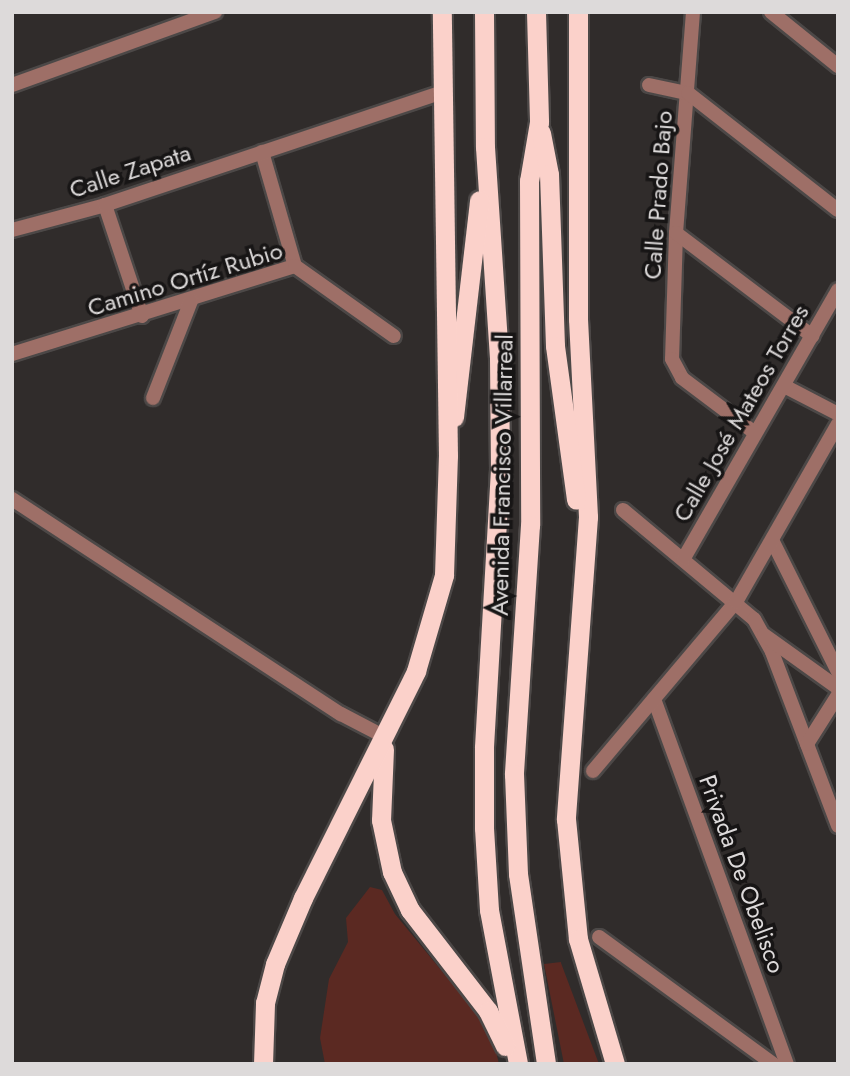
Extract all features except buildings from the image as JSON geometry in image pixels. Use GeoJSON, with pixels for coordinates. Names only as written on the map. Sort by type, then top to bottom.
{"type":"FeatureCollection","features":[{"type":"Feature","properties":{"kind":"highway"},"geometry":{"type":"LineString","coordinates":[[263,1064],[265,1003],[275,964],[303,898],[416,671],[439,597],[447,538],[448,456],[442,12]]}},
{"type":"Feature","properties":{"kind":"highway","name":"Avenida Francisco Villarreal"},"geometry":{"type":"LineString","coordinates":[[484,12],[485,146],[499,358],[500,469],[484,748],[484,828],[489,911],[518,1064]]}},
{"type":"Feature","properties":{"kind":"highway","name":"Avenida Francisco Villarreal"},"geometry":{"type":"LineString","coordinates":[[536,12],[539,122],[529,181],[530,525],[514,774],[518,874],[546,1064]]}},
{"type":"Feature","properties":{"kind":"highway"},"geometry":{"type":"LineString","coordinates":[[578,12],[578,319],[589,517],[568,752],[569,880],[593,1003],[615,1064]]}},
{"type":"Feature","properties":{"kind":"highway"},"geometry":{"type":"LineString","coordinates":[[539,122],[549,174],[555,346],[586,574]]}},
{"type":"Feature","properties":{"kind":"highway"},"geometry":{"type":"LineString","coordinates":[[448,456],[485,146]]}},
{"type":"Feature","properties":{"kind":"highway"},"geometry":{"type":"LineString","coordinates":[[385,737],[381,820],[392,872],[410,910],[488,1011],[511,1064]]}},
{"type":"Feature","properties":{"kind":"street"},"geometry":{"type":"LineString","coordinates":[[12,85],[215,12]]}},
{"type":"Feature","properties":{"kind":"street","name":"Calle Prado Bajo"},"geometry":{"type":"LineString","coordinates":[[693,12],[676,233],[672,359],[682,378],[755,433]]}},
{"type":"Feature","properties":{"kind":"street"},"geometry":{"type":"LineString","coordinates":[[771,12],[838,66]]}},
{"type":"Feature","properties":{"kind":"street"},"geometry":{"type":"LineString","coordinates":[[649,85],[688,93],[838,210]]}},
{"type":"Feature","properties":{"kind":"street","name":"Calle Zapata"},"geometry":{"type":"LineString","coordinates":[[12,230],[104,205],[443,92]]}},
{"type":"Feature","properties":{"kind":"street"},"geometry":{"type":"LineString","coordinates":[[262,152],[295,265]]}},
{"type":"Feature","properties":{"kind":"street"},"geometry":{"type":"LineString","coordinates":[[104,205],[142,316]]}},
{"type":"Feature","properties":{"kind":"street"},"geometry":{"type":"LineString","coordinates":[[676,233],[812,336]]}},
{"type":"Feature","properties":{"kind":"street","name":"Camino Ortíz Rubio"},"geometry":{"type":"LineString","coordinates":[[12,354],[142,316],[295,265],[394,336]]}},
{"type":"Feature","properties":{"kind":"street","name":"Calle José Mateos Torres"},"geometry":{"type":"LineString","coordinates":[[684,558],[755,433],[786,387],[838,290]]}},
{"type":"Feature","properties":{"kind":"street"},"geometry":{"type":"LineString","coordinates":[[153,398],[191,300]]}},
{"type":"Feature","properties":{"kind":"street"},"geometry":{"type":"LineString","coordinates":[[786,387],[838,414]]}},
{"type":"Feature","properties":{"kind":"street"},"geometry":{"type":"LineString","coordinates":[[593,771],[736,602],[838,424]]}},
{"type":"Feature","properties":{"kind":"street"},"geometry":{"type":"LineString","coordinates":[[12,499],[341,714],[385,737]]}},
{"type":"Feature","properties":{"kind":"street"},"geometry":{"type":"LineString","coordinates":[[623,510],[736,602],[763,634],[838,688]]}},
{"type":"Feature","properties":{"kind":"street"},"geometry":{"type":"LineString","coordinates":[[772,540],[838,672]]}},
{"type":"Feature","properties":{"kind":"street"},"geometry":{"type":"LineString","coordinates":[[763,634],[838,826]]}},
{"type":"Feature","properties":{"kind":"street"},"geometry":{"type":"LineString","coordinates":[[807,744],[838,695]]}},
{"type":"Feature","properties":{"kind":"street","name":"Privada De Obelisco"},"geometry":{"type":"LineString","coordinates":[[654,699],[787,1064]]}},
{"type":"Feature","properties":{"kind":"street"},"geometry":{"type":"LineString","coordinates":[[599,937],[773,1064]]}},
{"type":"Feature","properties":{"kind":"shaded area"},"geometry":{"type":"Polygon","coordinates":[[[370,887],[382,890],[395,914],[491,1031],[499,1064],[325,1064],[320,1038],[329,979],[348,942],[346,918],[370,887]]]}},
{"type":"Feature","properties":{"kind":"shaded area"},"geometry":{"type":"Polygon","coordinates":[[[561,962],[599,1064],[564,1064],[544,964],[561,962]]]}}]}
